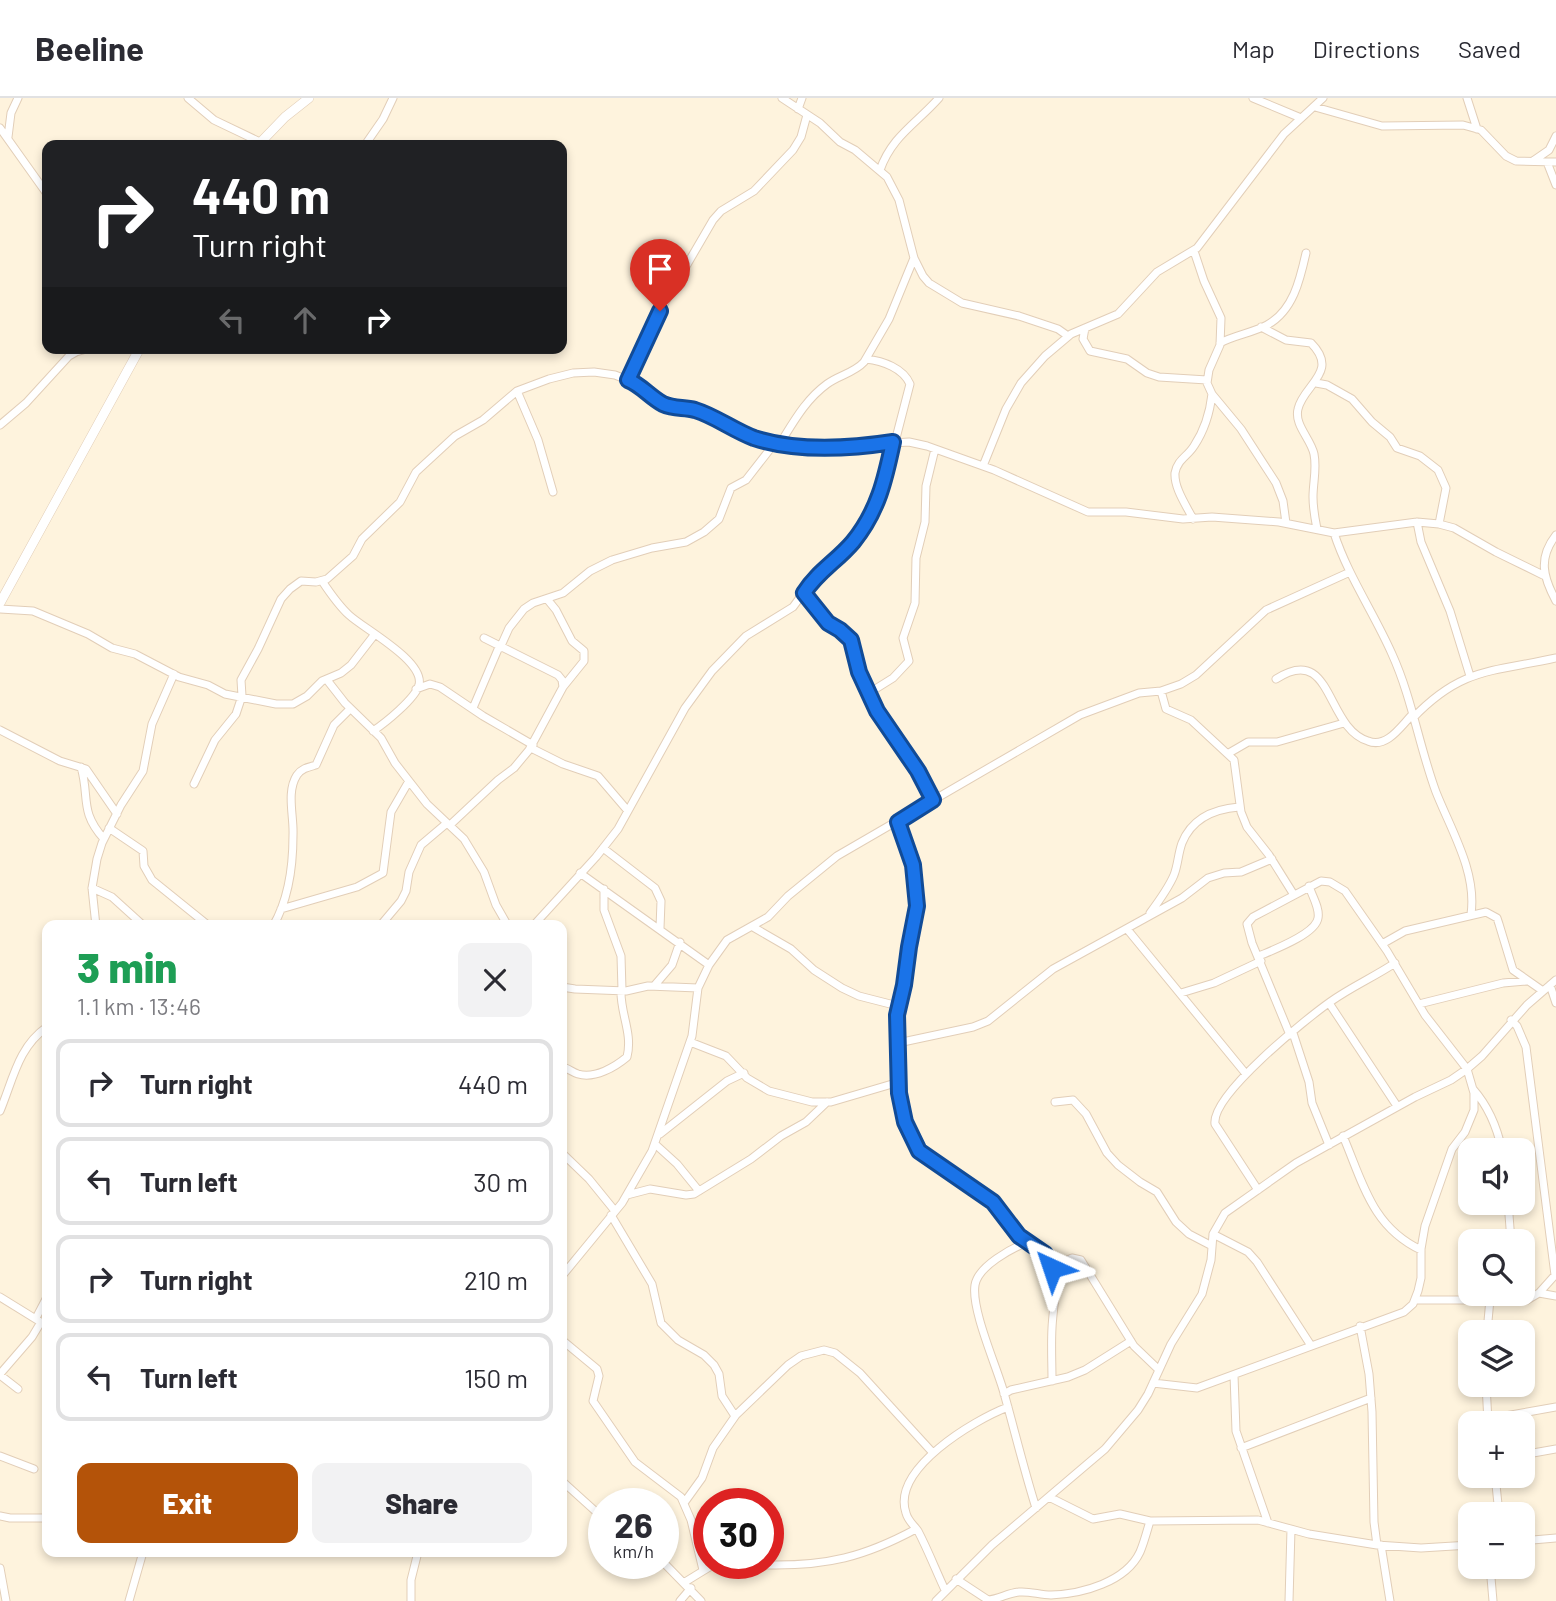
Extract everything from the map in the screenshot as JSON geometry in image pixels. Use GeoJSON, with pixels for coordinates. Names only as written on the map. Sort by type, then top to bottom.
{"type":"FeatureCollection","features":[{"type":"Feature","properties":{"kind":"street"},"geometry":{"type":"LineString","coordinates":[[8,137],[11,113],[18,98]]}},
{"type":"Feature","properties":{"kind":"street"},"geometry":{"type":"LineString","coordinates":[[188,98],[214,120],[252,140]]}},
{"type":"Feature","properties":{"kind":"street"},"geometry":{"type":"LineString","coordinates":[[263,140],[285,117],[309,98]]}},
{"type":"Feature","properties":{"kind":"street"},"geometry":{"type":"LineString","coordinates":[[368,140],[393,98]]}},
{"type":"Feature","properties":{"kind":"street"},"geometry":{"type":"LineString","coordinates":[[782,98],[880,170],[894,187],[914,258],[929,283],[955,300],[1052,326],[1068,336]]}},
{"type":"Feature","properties":{"kind":"street"},"geometry":{"type":"LineString","coordinates":[[798,110],[802,98]]}},
{"type":"Feature","properties":{"kind":"street"},"geometry":{"type":"LineString","coordinates":[[880,170],[886,153],[897,137],[939,98]]}},
{"type":"Feature","properties":{"kind":"street"},"geometry":{"type":"LineString","coordinates":[[1254,98],[1301,118]]}},
{"type":"Feature","properties":{"kind":"street"},"geometry":{"type":"LineString","coordinates":[[983,466],[1006,409],[1021,383],[1054,347],[1068,336],[1118,314],[1157,272],[1194,251],[1283,134],[1323,98]]}},
{"type":"Feature","properties":{"kind":"street"},"geometry":{"type":"LineString","coordinates":[[1467,98],[1477,129]]}},
{"type":"Feature","properties":{"kind":"street"},"geometry":{"type":"LineString","coordinates":[[1315,107],[1382,126],[1463,125],[1484,133],[1506,156],[1516,161],[1556,162]]}},
{"type":"Feature","properties":{"kind":"street"},"geometry":{"type":"LineString","coordinates":[[628,380],[660,311],[713,220],[721,211],[754,191],[793,150],[801,137],[807,115]]}},
{"type":"Feature","properties":{"kind":"street"},"geometry":{"type":"LineString","coordinates":[[0,128],[42,187]]}},
{"type":"Feature","properties":{"kind":"street"},"geometry":{"type":"LineString","coordinates":[[1531,162],[1549,150],[1556,136]]}},
{"type":"Feature","properties":{"kind":"street"},"geometry":{"type":"LineString","coordinates":[[1547,162],[1556,185]]}},
{"type":"Feature","properties":{"kind":"street"},"geometry":{"type":"LineString","coordinates":[[1194,251],[1221,318],[1220,343],[1207,380],[1212,394],[1241,429],[1276,483],[1283,501],[1286,523]]}},
{"type":"Feature","properties":{"kind":"street"},"geometry":{"type":"LineString","coordinates":[[1220,343],[1279,317],[1293,296],[1306,253]]}},
{"type":"Feature","properties":{"kind":"street"},"geometry":{"type":"LineString","coordinates":[[473,708],[509,628],[524,609],[533,603],[563,593],[600,565],[652,548],[686,542],[704,533],[719,519],[731,488],[747,480],[817,391],[836,378],[859,368],[866,359],[889,319],[914,258]]}},
{"type":"Feature","properties":{"kind":"street"},"geometry":{"type":"LineString","coordinates":[[1261,327],[1286,340],[1311,343],[1317,349],[1321,367],[1316,383],[1301,401],[1297,416],[1314,450],[1316,466],[1313,498],[1317,530]]}},
{"type":"Feature","properties":{"kind":"street"},"geometry":{"type":"LineString","coordinates":[[1085,328],[1083,340],[1090,351],[1128,359],[1147,373],[1159,377],[1207,380]]}},
{"type":"Feature","properties":{"kind":"street"},"geometry":{"type":"LineString","coordinates":[[0,425],[26,403],[72,354]]}},
{"type":"Feature","properties":{"kind":"street"},"geometry":{"type":"LineString","coordinates":[[0,603],[137,354]]}},
{"type":"Feature","properties":{"kind":"street"},"geometry":{"type":"LineString","coordinates":[[538,920],[603,848],[628,811],[685,708],[712,671],[757,627],[793,607],[815,577],[852,542],[878,501],[910,384],[897,370],[877,360],[866,359]]}},
{"type":"Feature","properties":{"kind":"street"},"geometry":{"type":"LineString","coordinates":[[194,784],[215,740],[236,714],[242,697],[240,680],[281,599],[290,589],[301,582],[322,581],[353,556],[362,539],[400,502],[416,472],[455,436],[483,420],[517,391],[573,373],[594,372],[628,380],[675,409],[694,410],[733,430],[776,445],[827,447],[909,442],[935,449],[983,466],[1088,512],[1126,512],[1193,519],[1212,517],[1286,523],[1334,533],[1417,522],[1439,524],[1454,528],[1544,575]]}},
{"type":"Feature","properties":{"kind":"street"},"geometry":{"type":"LineString","coordinates":[[1316,383],[1327,385],[1352,400],[1371,422],[1390,437],[1396,448],[1420,456],[1438,470],[1446,488],[1439,524]]}},
{"type":"Feature","properties":{"kind":"street"},"geometry":{"type":"LineString","coordinates":[[517,391],[538,440],[554,492]]}},
{"type":"Feature","properties":{"kind":"street"},"geometry":{"type":"LineString","coordinates":[[1193,519],[1176,481],[1175,470],[1200,435],[1211,410],[1212,394]]}},
{"type":"Feature","properties":{"kind":"street"},"geometry":{"type":"LineString","coordinates":[[869,693],[893,678],[909,661],[903,638],[915,603],[916,558],[925,522],[926,486],[935,449]]}},
{"type":"Feature","properties":{"kind":"street"},"geometry":{"type":"LineString","coordinates":[[1417,522],[1421,542],[1450,611],[1470,676]]}},
{"type":"Feature","properties":{"kind":"street"},"geometry":{"type":"LineString","coordinates":[[1334,533],[1350,572],[1392,653],[1423,756],[1463,856],[1472,905],[1471,914]]}},
{"type":"Feature","properties":{"kind":"street"},"geometry":{"type":"LineString","coordinates":[[1556,535],[1543,559],[1544,575],[1556,601]]}},
{"type":"Feature","properties":{"kind":"street"},"geometry":{"type":"LineString","coordinates":[[567,1270],[627,1195],[655,1144],[690,1042],[698,988],[709,965],[727,940],[768,917],[788,896],[837,856],[1080,715],[1139,694],[1161,691],[1181,684],[1196,675],[1266,610],[1350,572]]}},
{"type":"Feature","properties":{"kind":"street"},"geometry":{"type":"LineString","coordinates":[[322,581],[349,614],[401,653],[419,678],[416,689],[396,712],[373,731]]}},
{"type":"Feature","properties":{"kind":"street"},"geometry":{"type":"LineString","coordinates":[[804,593],[828,623],[851,640],[859,672],[877,711],[918,771],[933,800]]}},
{"type":"Feature","properties":{"kind":"street"},"geometry":{"type":"LineString","coordinates":[[385,920],[406,891],[409,872],[421,845],[514,768],[532,746],[563,687],[584,661],[584,651],[569,636],[556,610],[547,599]]}},
{"type":"Feature","properties":{"kind":"street"},"geometry":{"type":"LineString","coordinates":[[0,609],[33,611],[88,634],[103,645],[135,654],[174,674],[208,685],[225,694],[276,704],[293,704],[307,696],[317,685],[351,665],[375,634]]}},
{"type":"Feature","properties":{"kind":"street"},"geometry":{"type":"LineString","coordinates":[[484,638],[558,675],[563,687]]}},
{"type":"Feature","properties":{"kind":"street"},"geometry":{"type":"LineString","coordinates":[[1276,679],[1299,668],[1316,675],[1322,681],[1344,723],[1355,736],[1374,743],[1389,739],[1448,687],[1470,676],[1556,658]]}},
{"type":"Feature","properties":{"kind":"street"},"geometry":{"type":"LineString","coordinates":[[95,920],[92,888],[97,859],[109,828],[143,771],[152,724],[174,674]]}},
{"type":"Feature","properties":{"kind":"street"},"geometry":{"type":"LineString","coordinates":[[327,680],[350,709],[388,748],[395,763],[427,804],[473,852],[505,920]]}},
{"type":"Feature","properties":{"kind":"street"},"geometry":{"type":"LineString","coordinates":[[416,689],[430,684],[440,687],[563,764],[598,776],[628,811]]}},
{"type":"Feature","properties":{"kind":"street"},"geometry":{"type":"LineString","coordinates":[[1161,691],[1166,709],[1185,716],[1234,760],[1239,807],[1247,827],[1272,859],[1294,895]]}},
{"type":"Feature","properties":{"kind":"street"},"geometry":{"type":"LineString","coordinates":[[276,920],[292,864],[291,793],[297,776],[304,769],[316,765],[337,720],[350,709]]}},
{"type":"Feature","properties":{"kind":"street"},"geometry":{"type":"LineString","coordinates":[[1229,754],[1248,742],[1277,742],[1344,723]]}},
{"type":"Feature","properties":{"kind":"street"},"geometry":{"type":"LineString","coordinates":[[0,730],[61,761],[81,767],[91,775],[117,814]]}},
{"type":"Feature","properties":{"kind":"street"},"geometry":{"type":"LineString","coordinates":[[81,767],[85,779],[86,809],[90,821],[104,839]]}},
{"type":"Feature","properties":{"kind":"street"},"geometry":{"type":"LineString","coordinates":[[281,909],[357,887],[383,873],[391,811],[409,781]]}},
{"type":"Feature","properties":{"kind":"street"},"geometry":{"type":"LineString","coordinates":[[1148,916],[1175,874],[1182,844],[1190,830],[1205,815],[1216,810],[1239,807]]}},
{"type":"Feature","properties":{"kind":"street"},"geometry":{"type":"LineString","coordinates":[[898,822],[913,865],[917,906],[898,1006],[899,1082],[905,1122],[919,1151],[993,1202],[1013,1230],[1045,1254],[1052,1268],[1057,1292],[1052,1328],[1052,1381]]}},
{"type":"Feature","properties":{"kind":"street"},"geometry":{"type":"LineString","coordinates":[[109,828],[143,851],[144,866],[152,880],[202,920]]}},
{"type":"Feature","properties":{"kind":"street"},"geometry":{"type":"LineString","coordinates":[[603,848],[659,893],[660,928]]}},
{"type":"Feature","properties":{"kind":"street"},"geometry":{"type":"LineString","coordinates":[[898,1043],[973,1027],[988,1021],[1053,969],[1182,898],[1209,878],[1224,873],[1241,872],[1272,859]]}},
{"type":"Feature","properties":{"kind":"street"},"geometry":{"type":"LineString","coordinates":[[580,873],[709,965]]}},
{"type":"Feature","properties":{"kind":"street"},"geometry":{"type":"LineString","coordinates":[[1153,1384],[1197,1388],[1404,1312],[1415,1300],[1421,1278],[1421,1250],[1425,1226],[1452,1149],[1465,1132],[1474,1110],[1473,1088],[1467,1069],[1425,1015],[1395,963],[1345,891],[1330,882],[1321,881],[1248,921],[1250,936],[1310,1082],[1312,1103],[1329,1145]]}},
{"type":"Feature","properties":{"kind":"street"},"geometry":{"type":"LineString","coordinates":[[1181,993],[1214,983],[1308,932],[1316,925],[1319,914],[1309,887]]}},
{"type":"Feature","properties":{"kind":"street"},"geometry":{"type":"LineString","coordinates":[[92,888],[112,897],[137,920]]}},
{"type":"Feature","properties":{"kind":"street"},"geometry":{"type":"LineString","coordinates":[[567,1070],[576,1074],[601,1073],[627,1057],[628,1027],[621,1003],[621,956],[604,910],[604,889]]}},
{"type":"Feature","properties":{"kind":"street"},"geometry":{"type":"LineString","coordinates":[[1382,944],[1405,931],[1486,912],[1497,918],[1513,970],[1543,991]]}},
{"type":"Feature","properties":{"kind":"street"},"geometry":{"type":"LineString","coordinates":[[753,927],[791,949],[814,970],[842,988],[859,996],[898,1006]]}},
{"type":"Feature","properties":{"kind":"street"},"geometry":{"type":"LineString","coordinates":[[1127,929],[1246,1073]]}},
{"type":"Feature","properties":{"kind":"street"},"geometry":{"type":"LineString","coordinates":[[654,986],[672,965],[680,942]]}},
{"type":"Feature","properties":{"kind":"street"},"geometry":{"type":"LineString","coordinates":[[1258,1190],[1221,1133],[1214,1116],[1219,1107],[1246,1073],[1291,1034],[1329,1003],[1395,963]]}},
{"type":"Feature","properties":{"kind":"street"},"geometry":{"type":"LineString","coordinates":[[1419,1004],[1503,984],[1528,981]]}},
{"type":"Feature","properties":{"kind":"street"},"geometry":{"type":"LineString","coordinates":[[936,1601],[956,1579],[1119,1434],[1138,1410],[1171,1344],[1202,1294],[1209,1275],[1213,1234],[1218,1221],[1296,1163],[1467,1069],[1482,1056],[1511,1020],[1553,983]]}},
{"type":"Feature","properties":{"kind":"street"},"geometry":{"type":"LineString","coordinates":[[1553,983],[1556,1003]]}},
{"type":"Feature","properties":{"kind":"street"},"geometry":{"type":"LineString","coordinates":[[567,988],[621,990],[654,986],[698,988]]}},
{"type":"Feature","properties":{"kind":"street"},"geometry":{"type":"LineString","coordinates":[[1329,1003],[1397,1106]]}},
{"type":"Feature","properties":{"kind":"street"},"geometry":{"type":"LineString","coordinates":[[1511,1020],[1517,1026],[1526,1047],[1556,1274],[1535,1295]]}},
{"type":"Feature","properties":{"kind":"street"},"geometry":{"type":"LineString","coordinates":[[0,1111],[28,1043],[42,1031]]}},
{"type":"Feature","properties":{"kind":"street"},"geometry":{"type":"LineString","coordinates":[[690,1042],[726,1056],[755,1083],[769,1091],[812,1102],[827,1102],[899,1082]]}},
{"type":"Feature","properties":{"kind":"street"},"geometry":{"type":"LineString","coordinates":[[659,1135],[727,1081],[744,1073]]}},
{"type":"Feature","properties":{"kind":"street"},"geometry":{"type":"LineString","coordinates":[[1473,1088],[1483,1100],[1498,1138]]}},
{"type":"Feature","properties":{"kind":"street"},"geometry":{"type":"LineString","coordinates":[[1055,1102],[1073,1100],[1086,1114],[1107,1153],[1129,1175],[1157,1192],[1176,1222],[1189,1234],[1212,1246]]}},
{"type":"Feature","properties":{"kind":"street"},"geometry":{"type":"LineString","coordinates":[[627,1195],[650,1189],[686,1195],[699,1191],[806,1122],[827,1102]]}},
{"type":"Feature","properties":{"kind":"street"},"geometry":{"type":"LineString","coordinates":[[1343,1136],[1379,1217],[1395,1235],[1421,1250]]}},
{"type":"Feature","properties":{"kind":"street"},"geometry":{"type":"LineString","coordinates":[[655,1144],[677,1164],[699,1191]]}},
{"type":"Feature","properties":{"kind":"street"},"geometry":{"type":"LineString","coordinates":[[567,1158],[589,1179],[613,1213],[652,1284],[661,1323],[678,1340],[704,1355],[714,1365],[719,1374],[722,1396],[735,1416]]}},
{"type":"Feature","properties":{"kind":"street"},"geometry":{"type":"LineString","coordinates":[[1213,1234],[1248,1252],[1257,1262],[1310,1345]]}},
{"type":"Feature","properties":{"kind":"street"},"geometry":{"type":"LineString","coordinates":[[1028,1242],[1010,1249],[990,1264],[981,1273],[975,1286],[978,1313],[1036,1508]]}},
{"type":"Feature","properties":{"kind":"street"},"geometry":{"type":"LineString","coordinates":[[1052,1268],[1072,1258],[1081,1260],[1131,1341],[1145,1359],[1159,1370]]}},
{"type":"Feature","properties":{"kind":"street"},"geometry":{"type":"LineString","coordinates":[[1539,1293],[1556,1296]]}},
{"type":"Feature","properties":{"kind":"street"},"geometry":{"type":"LineString","coordinates":[[0,1307],[3,1299],[41,1322],[32,1337],[0,1374],[18,1389]]}},
{"type":"Feature","properties":{"kind":"street"},"geometry":{"type":"LineString","coordinates":[[1415,1300],[1458,1299]]}},
{"type":"Feature","properties":{"kind":"street"},"geometry":{"type":"LineString","coordinates":[[1360,1326],[1371,1398],[1374,1522],[1390,1601]]}},
{"type":"Feature","properties":{"kind":"street"},"geometry":{"type":"LineString","coordinates":[[1004,1394],[1010,1390],[1052,1381],[1085,1370],[1131,1341]]}},
{"type":"Feature","properties":{"kind":"street"},"geometry":{"type":"LineString","coordinates":[[567,1344],[597,1369],[599,1376],[593,1401],[625,1450],[642,1468],[676,1491],[684,1503],[693,1528]]}},
{"type":"Feature","properties":{"kind":"street"},"geometry":{"type":"LineString","coordinates":[[684,1503],[702,1478],[713,1448],[735,1416],[788,1365],[801,1356],[824,1350],[835,1353],[860,1373],[933,1453]]}},
{"type":"Feature","properties":{"kind":"street"},"geometry":{"type":"LineString","coordinates":[[1234,1375],[1235,1417],[1241,1448],[1268,1522]]}},
{"type":"Feature","properties":{"kind":"street"},"geometry":{"type":"LineString","coordinates":[[1241,1448],[1371,1398]]}},
{"type":"Feature","properties":{"kind":"street"},"geometry":{"type":"LineString","coordinates":[[945,1590],[905,1512],[906,1494],[923,1461],[971,1425],[1008,1407]]}},
{"type":"Feature","properties":{"kind":"street"},"geometry":{"type":"LineString","coordinates":[[1535,1411],[1556,1407]]}},
{"type":"Feature","properties":{"kind":"street"},"geometry":{"type":"LineString","coordinates":[[1535,1453],[1556,1449]]}},
{"type":"Feature","properties":{"kind":"street"},"geometry":{"type":"LineString","coordinates":[[0,1456],[34,1469]]}},
{"type":"Feature","properties":{"kind":"street"},"geometry":{"type":"LineString","coordinates":[[567,1486],[588,1505]]}},
{"type":"Feature","properties":{"kind":"street"},"geometry":{"type":"LineString","coordinates":[[1049,1497],[1093,1519],[1120,1514],[1150,1521],[1258,1520],[1291,1529],[1379,1545],[1421,1548],[1458,1546]]}},
{"type":"Feature","properties":{"kind":"street"},"geometry":{"type":"LineString","coordinates":[[0,1516],[42,1518]]}},
{"type":"Feature","properties":{"kind":"street"},"geometry":{"type":"LineString","coordinates":[[956,1579],[988,1600],[1014,1592],[1050,1595],[1094,1586],[1122,1574],[1130,1566],[1139,1554],[1150,1521]]}},
{"type":"Feature","properties":{"kind":"street"},"geometry":{"type":"LineString","coordinates":[[784,1565],[842,1560],[871,1552],[916,1529]]}},
{"type":"Feature","properties":{"kind":"street"},"geometry":{"type":"LineString","coordinates":[[1289,1601],[1291,1529]]}},
{"type":"Feature","properties":{"kind":"street"},"geometry":{"type":"LineString","coordinates":[[1535,1540],[1556,1538]]}},
{"type":"Feature","properties":{"kind":"street"},"geometry":{"type":"LineString","coordinates":[[129,1601],[142,1557]]}},
{"type":"Feature","properties":{"kind":"street"},"geometry":{"type":"LineString","coordinates":[[411,1601],[411,1580],[417,1557]]}},
{"type":"Feature","properties":{"kind":"street"},"geometry":{"type":"LineString","coordinates":[[0,1568],[6,1601]]}},
{"type":"Feature","properties":{"kind":"street"},"geometry":{"type":"LineString","coordinates":[[679,1577],[701,1601]]}},
{"type":"Feature","properties":{"kind":"street"},"geometry":{"type":"LineString","coordinates":[[680,1601],[695,1579]]}},
{"type":"Feature","properties":{"kind":"street"},"geometry":{"type":"LineString","coordinates":[[1491,1579],[1493,1601]]}},
{"type":"Feature","properties":{"kind":"route"},"geometry":{"type":"LineString","coordinates":[[660,311],[628,380],[652,398],[675,409],[694,410],[733,430],[783,446],[827,447],[893,442],[885,481],[867,521],[852,542],[815,577],[804,593],[828,623],[851,640],[859,672],[877,711],[918,771],[933,800],[898,822],[913,865],[917,906],[897,1015],[899,1093],[902,1110],[919,1151],[993,1202],[1019,1236],[1045,1254],[1052,1268]]}}]}
